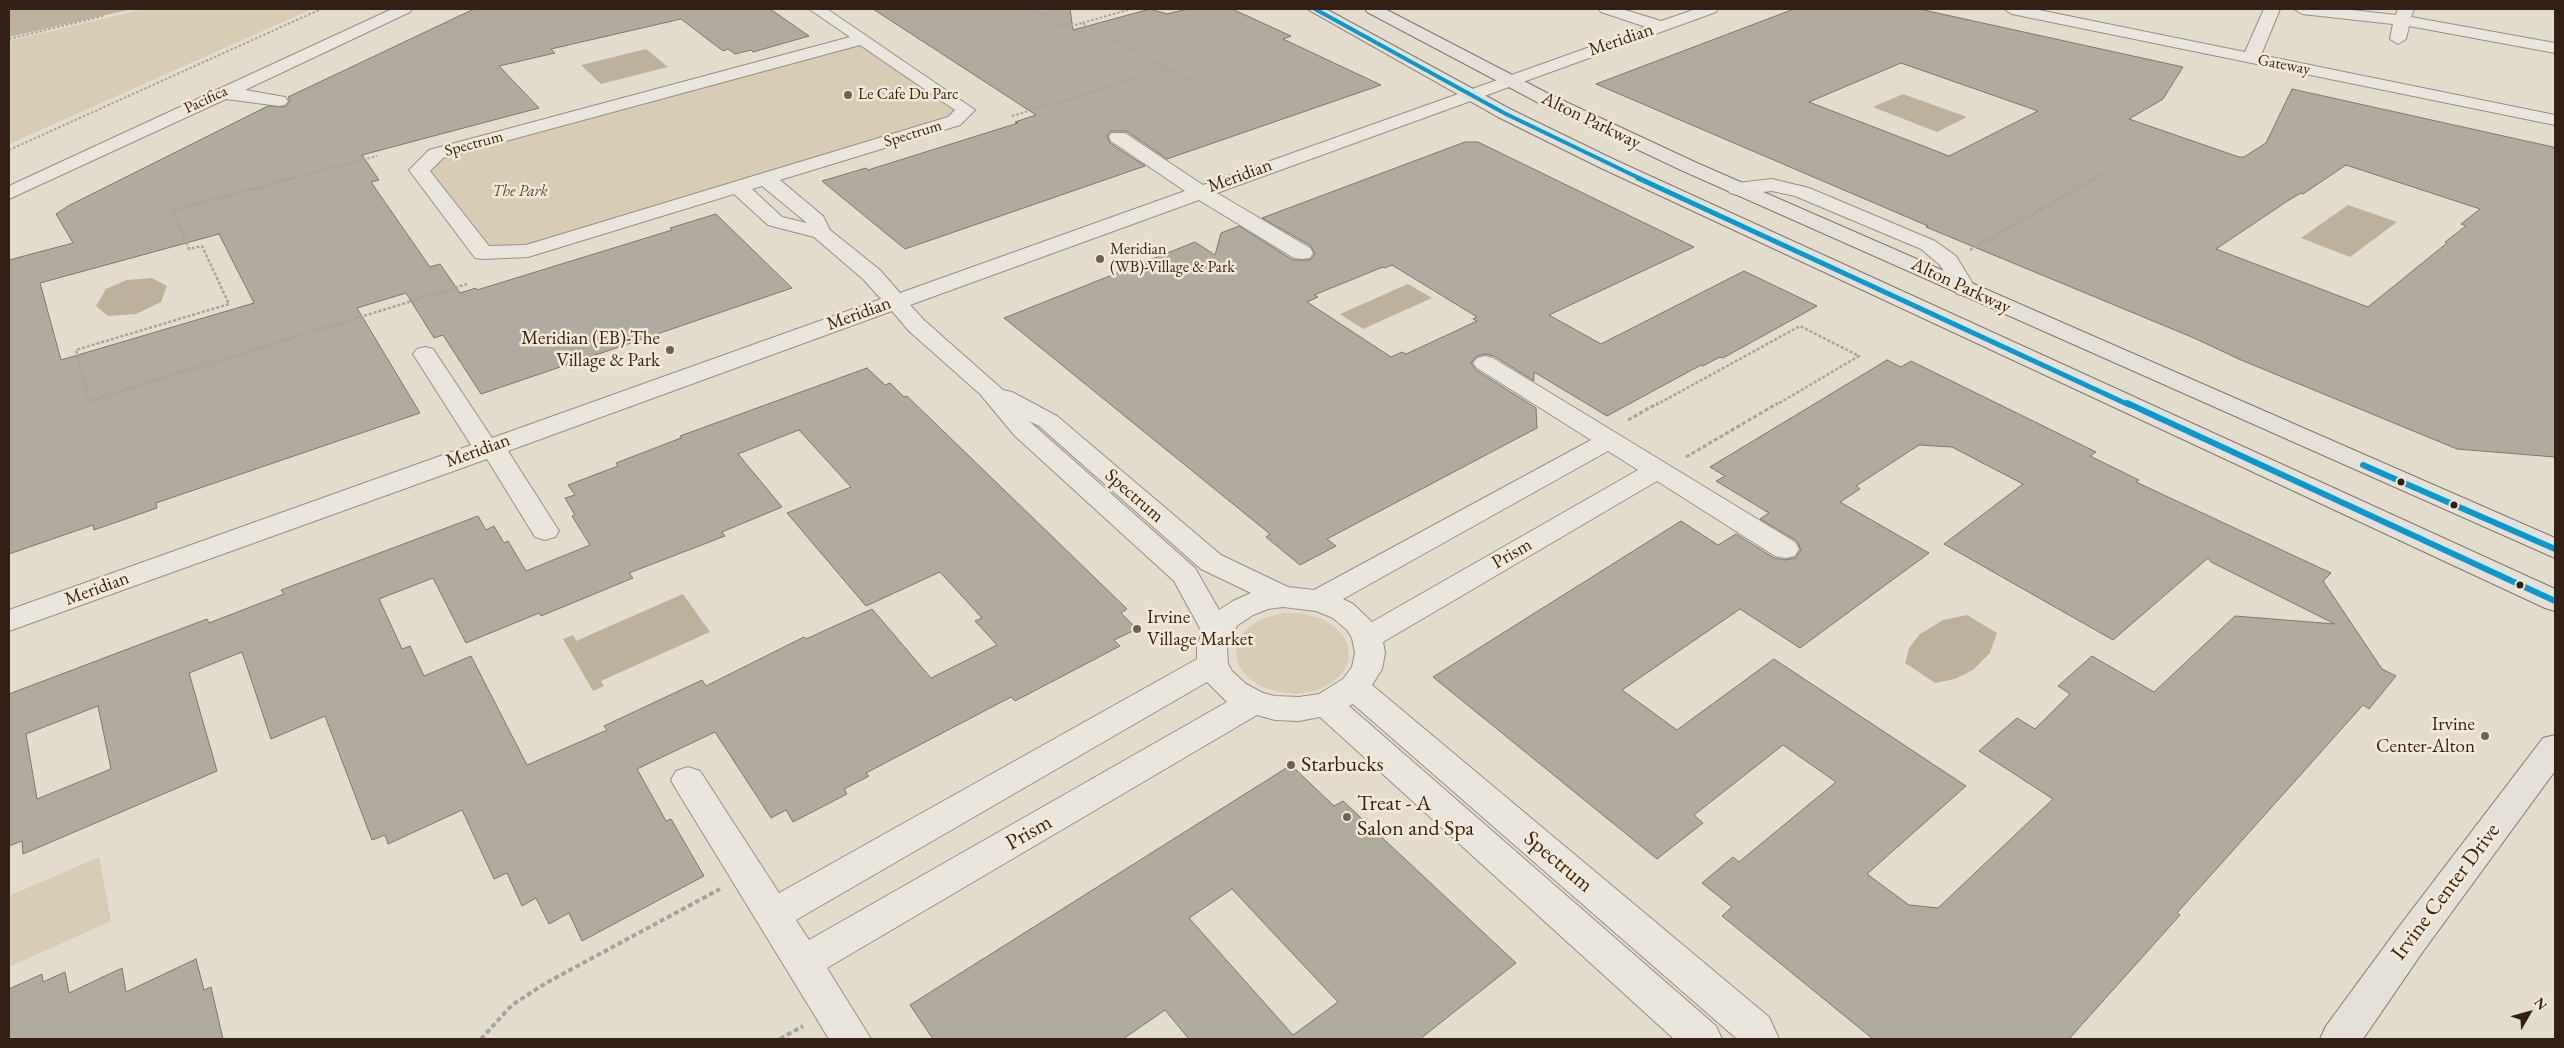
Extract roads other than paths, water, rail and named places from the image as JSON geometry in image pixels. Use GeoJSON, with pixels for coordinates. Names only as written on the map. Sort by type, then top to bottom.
{"type":"FeatureCollection","features":[{"type":"Feature","properties":{"kind":"main road","name":"Alton Parkway"},"geometry":{"type":"LineString","coordinates":[[1316,9],[1468,94],[1625,172],[2555,601]]}},
{"type":"Feature","properties":{"kind":"main road","name":"Alton Parkway"},"geometry":{"type":"LineString","coordinates":[[1373,9],[1507,80],[1610,131],[2555,549]]}},
{"type":"Feature","properties":{"kind":"main road","name":"Irvine Center Drive"},"geometry":{"type":"LineString","coordinates":[[2340,1039],[2411,938],[2555,747]]}},
{"type":"Feature","properties":{"kind":"street","name":"Pacifica"},"geometry":{"type":"LineString","coordinates":[[9,193],[404,9]]}},
{"type":"Feature","properties":{"kind":"street","name":"Spectrum"},"geometry":{"type":"LineString","coordinates":[[818,9],[966,110],[954,121],[528,251],[483,253],[418,170],[436,154],[863,40]]}},
{"type":"Feature","properties":{"kind":"street"},"geometry":{"type":"LineString","coordinates":[[1608,9],[1660,26]]}},
{"type":"Feature","properties":{"kind":"street","name":"Meridian"},"geometry":{"type":"LineString","coordinates":[[9,621],[1468,94],[1710,9]]}},
{"type":"Feature","properties":{"kind":"street","name":"Gateway"},"geometry":{"type":"LineString","coordinates":[[2012,9],[2555,120]]}},
{"type":"Feature","properties":{"kind":"street"},"geometry":{"type":"LineString","coordinates":[[2250,58],[2272,9]]}},
{"type":"Feature","properties":{"kind":"street"},"geometry":{"type":"LineString","coordinates":[[2302,9],[2404,14],[2555,48]]}},
{"type":"Feature","properties":{"kind":"street"},"geometry":{"type":"LineString","coordinates":[[2398,39],[2404,14]]}},
{"type":"Feature","properties":{"kind":"street"},"geometry":{"type":"LineString","coordinates":[[221,93],[279,101]]}},
{"type":"Feature","properties":{"kind":"street"},"geometry":{"type":"LineString","coordinates":[[1118,137],[1200,191],[1302,254]]}},
{"type":"Feature","properties":{"kind":"street","name":"Spectrum"},"geometry":{"type":"LineString","coordinates":[[766,178],[816,220],[821,233]]}},
{"type":"Feature","properties":{"kind":"street","name":"Spectrum"},"geometry":{"type":"LineString","coordinates":[[738,187],[775,221],[821,233],[872,275],[917,326],[988,389],[1024,431],[1185,575],[1215,648]]}},
{"type":"Feature","properties":{"kind":"street"},"geometry":{"type":"LineString","coordinates":[[425,354],[545,531]]}},
{"type":"Feature","properties":{"kind":"street"},"geometry":{"type":"LineString","coordinates":[[1485,363],[1786,549]]}},
{"type":"Feature","properties":{"kind":"street","name":"Spectrum"},"geometry":{"type":"LineString","coordinates":[[988,389],[1048,421],[1211,562],[1283,597]]}},
{"type":"Feature","properties":{"kind":"street"},"geometry":{"type":"LineString","coordinates":[[1318,601],[1605,438]]}},
{"type":"Feature","properties":{"kind":"street","name":"Prism"},"geometry":{"type":"LineString","coordinates":[[1367,638],[1659,471]]}},
{"type":"Feature","properties":{"kind":"street"},"geometry":{"type":"LineString","coordinates":[[1283,597],[1318,601],[1344,611],[1358,624],[1367,638],[1370,653],[1367,669],[1340,695],[1299,709],[1275,708],[1253,702],[1235,692],[1221,679],[1215,648],[1228,618],[1243,608],[1262,600],[1283,597]]}},
{"type":"Feature","properties":{"kind":"street"},"geometry":{"type":"LineString","coordinates":[[772,915],[1215,648]]}},
{"type":"Feature","properties":{"kind":"street","name":"Spectrum"},"geometry":{"type":"LineString","coordinates":[[1340,695],[1702,1039]]}},
{"type":"Feature","properties":{"kind":"street","name":"Spectrum"},"geometry":{"type":"LineString","coordinates":[[1340,695],[1755,1030],[1759,1039]]}},
{"type":"Feature","properties":{"kind":"street","name":"Prism"},"geometry":{"type":"LineString","coordinates":[[804,964],[1253,702]]}},
{"type":"Feature","properties":{"kind":"street"},"geometry":{"type":"LineString","coordinates":[[688,780],[851,1039]]}},
{"type":"Feature","properties":{"kind":"place","name":"Le Cafe Du Parc"},"geometry":{"type":"Point","coordinates":[848,95]}},
{"type":"Feature","properties":{"kind":"place","name":"Meridian (WB)-Village & Park"},"geometry":{"type":"Point","coordinates":[1100,259]}},
{"type":"Feature","properties":{"kind":"place","name":"Meridian (EB)-The Village & Park"},"geometry":{"type":"Point","coordinates":[670,350]}},
{"type":"Feature","properties":{"kind":"place","name":"Irvine Village Market"},"geometry":{"type":"Point","coordinates":[1137,629]}},
{"type":"Feature","properties":{"kind":"place","name":"Irvine Center-Alton"},"geometry":{"type":"Point","coordinates":[2485,736]}},
{"type":"Feature","properties":{"kind":"place","name":"Starbucks"},"geometry":{"type":"Point","coordinates":[1291,765]}},
{"type":"Feature","properties":{"kind":"place","name":"Treat - A Salon and Spa"},"geometry":{"type":"Point","coordinates":[1347,817]}},
{"type":"Feature","properties":{"kind":"park label","name":"The Park"},"geometry":{"type":"Point","coordinates":[520,192]}}]}
